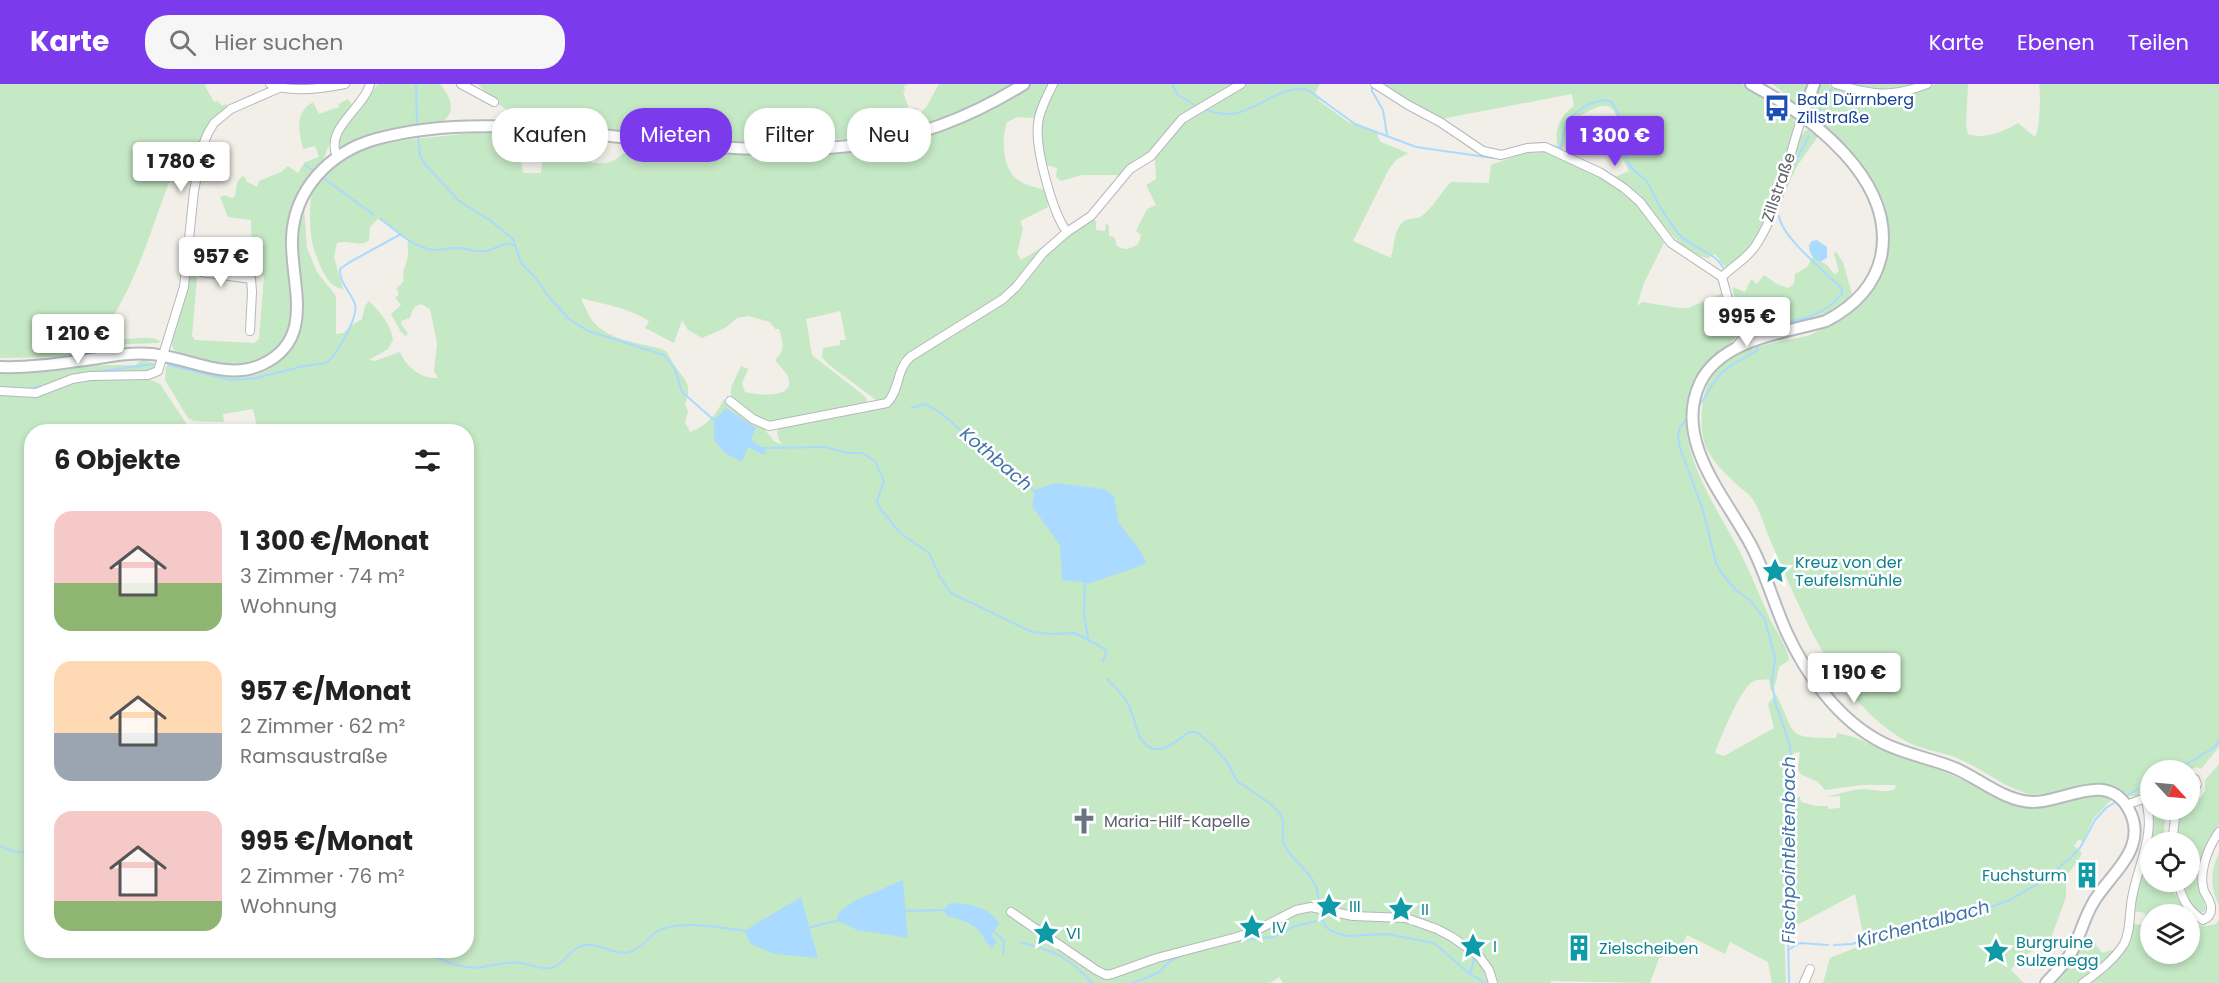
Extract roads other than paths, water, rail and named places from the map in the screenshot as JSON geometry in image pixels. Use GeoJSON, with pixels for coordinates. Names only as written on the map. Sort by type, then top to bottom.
{"type":"FeatureCollection","features":[{"type":"Feature","properties":{"kind":"main road"},"geometry":{"type":"LineString","coordinates":[[0,367],[38,366],[129,353],[163,355],[225,371],[240,370],[266,363],[287,345],[298,315],[292,247],[294,222],[299,203],[320,171],[337,156],[353,147],[394,135],[437,130],[521,126],[694,145],[748,148],[837,147],[884,141],[934,128],[982,108],[1024,84]]}},
{"type":"Feature","properties":{"kind":"main road"},"geometry":{"type":"LineString","coordinates":[[1751,84],[1803,117],[1843,153],[1867,182],[1878,203],[1882,218],[1883,248],[1879,265],[1865,292],[1839,315],[1735,348],[1713,363],[1699,384],[1694,398],[1694,436],[1705,465],[1753,549],[1799,657],[1831,700],[1864,732],[1893,748],[1956,768],[2010,797],[2024,801],[2046,801],[2073,792],[2093,789],[2111,792],[2126,805],[2133,821],[2134,834],[2127,857],[2122,867],[2093,902],[2072,952],[2046,983]]}},
{"type":"Feature","properties":{"kind":"main road","name":"Zillstraße"},"geometry":{"type":"LineString","coordinates":[[1803,117],[1814,84]]}},
{"type":"Feature","properties":{"kind":"street"},"geometry":{"type":"LineString","coordinates":[[259,96],[264,92],[267,84],[279,88],[321,88],[345,84]]}},
{"type":"Feature","properties":{"kind":"street"},"geometry":{"type":"LineString","coordinates":[[337,156],[334,147],[336,138],[370,84]]}},
{"type":"Feature","properties":{"kind":"street"},"geometry":{"type":"LineString","coordinates":[[461,84],[494,102]]}},
{"type":"Feature","properties":{"kind":"street"},"geometry":{"type":"LineString","coordinates":[[1053,84],[1038,123],[1037,144],[1057,215],[1067,232]]}},
{"type":"Feature","properties":{"kind":"street"},"geometry":{"type":"LineString","coordinates":[[730,401],[753,419],[769,426],[888,403],[895,392],[899,372],[904,363],[1003,299],[1016,287],[1043,253],[1067,232],[1082,224],[1101,206],[1130,169],[1150,156],[1187,114],[1241,84]]}},
{"type":"Feature","properties":{"kind":"street"},"geometry":{"type":"LineString","coordinates":[[1836,84],[1862,92],[1882,94],[1900,93],[1927,84]]}},
{"type":"Feature","properties":{"kind":"street"},"geometry":{"type":"LineString","coordinates":[[1377,85],[1491,154],[1507,154],[1527,148],[1545,147],[1601,173],[1624,188],[1640,202],[1671,243],[1724,275],[1728,299],[1746,319],[1748,330],[1753,336],[1764,338]]}},
{"type":"Feature","properties":{"kind":"street"},"geometry":{"type":"LineString","coordinates":[[0,391],[36,393],[72,379],[90,376],[148,375],[160,368],[168,332],[183,287],[194,191],[203,145],[208,133],[222,116],[279,88]]}},
{"type":"Feature","properties":{"kind":"street","name":"Zillstraße"},"geometry":{"type":"LineString","coordinates":[[1724,275],[1754,249],[1762,235],[1803,117]]}},
{"type":"Feature","properties":{"kind":"street"},"geometry":{"type":"LineString","coordinates":[[189,243],[198,246],[198,266],[201,272],[251,279],[250,331]]}},
{"type":"Feature","properties":{"kind":"street"},"geometry":{"type":"LineString","coordinates":[[1735,348],[1748,330]]}},
{"type":"Feature","properties":{"kind":"street"},"geometry":{"type":"LineString","coordinates":[[2126,805],[2140,800]]}},
{"type":"Feature","properties":{"kind":"street"},"geometry":{"type":"LineString","coordinates":[[2084,983],[2103,968],[2125,942],[2135,884],[2149,834],[2149,820]]}},
{"type":"Feature","properties":{"kind":"street"},"geometry":{"type":"LineString","coordinates":[[2180,892],[2190,910],[2203,920],[2208,918],[2212,911],[2202,880],[2210,846],[2219,832]]}},
{"type":"Feature","properties":{"kind":"street"},"geometry":{"type":"LineString","coordinates":[[1011,912],[1100,972],[1109,975],[1168,955],[1237,937],[1259,929],[1296,910],[1311,907],[1353,916],[1412,919],[1452,937],[1477,954],[1489,969],[1492,982]]}},
{"type":"Feature","properties":{"kind":"street"},"geometry":{"type":"LineString","coordinates":[[1804,983],[1810,969]]}},
{"type":"Feature","properties":{"kind":"water"},"geometry":{"type":"Polygon","coordinates":[[[1817,240],[1827,247],[1827,258],[1820,262],[1815,259],[1809,248],[1812,241],[1817,240]]]}},
{"type":"Feature","properties":{"kind":"water"},"geometry":{"type":"Polygon","coordinates":[[[726,408],[756,428],[751,440],[766,450],[764,455],[748,447],[742,462],[725,453],[714,440],[714,420],[726,408]]]}},
{"type":"Feature","properties":{"kind":"water"},"geometry":{"type":"Polygon","coordinates":[[[1055,483],[1104,489],[1114,496],[1119,523],[1142,553],[1146,564],[1090,583],[1062,580],[1060,545],[1032,506],[1035,490],[1055,483]]]}},
{"type":"Feature","properties":{"kind":"water"},"geometry":{"type":"Polygon","coordinates":[[[903,880],[908,938],[857,930],[837,920],[839,912],[854,901],[903,880]]]}},
{"type":"Feature","properties":{"kind":"water"},"geometry":{"type":"Polygon","coordinates":[[[801,897],[818,958],[775,954],[751,944],[744,931],[801,897]]]}},
{"type":"Feature","properties":{"kind":"water"},"geometry":{"type":"Polygon","coordinates":[[[950,903],[978,907],[995,917],[999,923],[991,936],[997,941],[992,948],[973,926],[947,916],[943,910],[950,903]]]}},
{"type":"Feature","properties":{"kind":"waterway","name":"Kothbach"},"geometry":{"type":"LineString","coordinates":[[416,84],[417,126]]}},
{"type":"Feature","properties":{"kind":"waterway"},"geometry":{"type":"LineString","coordinates":[[1172,84],[1178,95],[1195,105]]}},
{"type":"Feature","properties":{"kind":"waterway"},"geometry":{"type":"LineString","coordinates":[[1372,84],[1372,91],[1383,110],[1387,135]]}},
{"type":"Feature","properties":{"kind":"waterway","name":"Fischpointleitenbach"},"geometry":{"type":"LineString","coordinates":[[1817,116],[1831,89]]}},
{"type":"Feature","properties":{"kind":"waterway"},"geometry":{"type":"LineString","coordinates":[[1203,109],[1232,114],[1289,90],[1308,90],[1355,124],[1416,147],[1493,158]]}},
{"type":"Feature","properties":{"kind":"waterway"},"geometry":{"type":"LineString","coordinates":[[1530,144],[1543,143],[1560,148],[1566,124],[1576,113],[1589,104],[1604,100],[1610,101],[1619,116],[1623,146],[1630,165],[1648,184],[1679,234],[1711,255],[1722,265],[1725,272]]}},
{"type":"Feature","properties":{"kind":"waterway","name":"Kothbach"},"geometry":{"type":"LineString","coordinates":[[418,135],[420,156],[424,163],[459,201],[491,221],[513,239],[521,263],[569,319],[588,331],[664,355],[675,369],[682,392],[715,421]]}},
{"type":"Feature","properties":{"kind":"waterway","name":"Fischpointleitenbach"},"geometry":{"type":"LineString","coordinates":[[1789,173],[1809,136]]}},
{"type":"Feature","properties":{"kind":"waterway"},"geometry":{"type":"LineString","coordinates":[[305,165],[314,171]]}},
{"type":"Feature","properties":{"kind":"waterway"},"geometry":{"type":"LineString","coordinates":[[322,177],[374,215]]}},
{"type":"Feature","properties":{"kind":"waterway","name":"Fischpointleitenbach"},"geometry":{"type":"LineString","coordinates":[[1747,316],[1756,327],[1802,319],[1824,310],[1842,293],[1842,289],[1796,244],[1782,225],[1779,216]]}},
{"type":"Feature","properties":{"kind":"waterway"},"geometry":{"type":"LineString","coordinates":[[381,219],[406,238],[427,249],[457,248],[482,251],[503,244],[516,246]]}},
{"type":"Feature","properties":{"kind":"waterway"},"geometry":{"type":"LineString","coordinates":[[168,365],[231,380],[256,378],[326,363],[346,336],[354,318],[355,304],[341,279],[340,269],[401,234]]}},
{"type":"Feature","properties":{"kind":"waterway"},"geometry":{"type":"LineString","coordinates":[[1731,295],[1742,309]]}},
{"type":"Feature","properties":{"kind":"waterway","name":"Fischpointleitenbach"},"geometry":{"type":"LineString","coordinates":[[1698,407],[1722,372],[1757,351],[1758,347]]}},
{"type":"Feature","properties":{"kind":"waterway"},"geometry":{"type":"LineString","coordinates":[[81,374],[154,364]]}},
{"type":"Feature","properties":{"kind":"waterway"},"geometry":{"type":"LineString","coordinates":[[27,389],[47,385]]}},
{"type":"Feature","properties":{"kind":"waterway"},"geometry":{"type":"LineString","coordinates":[[0,387],[15,388]]}},
{"type":"Feature","properties":{"kind":"waterway","name":"Kothbach"},"geometry":{"type":"LineString","coordinates":[[911,408],[924,404],[937,410],[1013,471],[1037,494]]}},
{"type":"Feature","properties":{"kind":"waterway","name":"Fischpointleitenbach"},"geometry":{"type":"LineString","coordinates":[[1690,415],[1680,427],[1678,437],[1703,510],[1716,563],[1723,575],[1736,590],[1751,601],[1765,620],[1775,658],[1772,681],[1775,702],[1790,745],[1793,787],[1789,804],[1792,822],[1788,837],[1788,865],[1792,892],[1788,933],[1789,983]]}},
{"type":"Feature","properties":{"kind":"waterway","name":"Kothbach"},"geometry":{"type":"LineString","coordinates":[[764,448],[826,447],[847,453],[862,453],[875,461],[884,481],[877,501],[879,507],[900,533],[929,553],[940,577],[951,593],[1032,632],[1075,633],[1105,649],[1103,661]]}},
{"type":"Feature","properties":{"kind":"waterway","name":"Kothbach"},"geometry":{"type":"LineString","coordinates":[[1085,581],[1084,614],[1088,638]]}},
{"type":"Feature","properties":{"kind":"waterway","name":"Kothbach"},"geometry":{"type":"LineString","coordinates":[[1107,679],[1126,700],[1139,735],[1150,748],[1163,748],[1189,732],[1197,732],[1228,763],[1237,781],[1271,804],[1281,815],[1283,842],[1289,853],[1316,886],[1320,907]]}},
{"type":"Feature","properties":{"kind":"waterway","name":"Kirchentalbach"},"geometry":{"type":"LineString","coordinates":[[2193,760],[2215,747],[2219,740]]}},
{"type":"Feature","properties":{"kind":"waterway","name":"Kirchentalbach"},"geometry":{"type":"LineString","coordinates":[[2128,795],[2140,788]]}},
{"type":"Feature","properties":{"kind":"waterway","name":"Kirchentalbach"},"geometry":{"type":"LineString","coordinates":[[1834,945],[1852,944],[1942,917],[1968,915],[2010,900],[2047,878],[2071,857],[2080,848],[2095,820],[2114,803]]}},
{"type":"Feature","properties":{"kind":"waterway"},"geometry":{"type":"LineString","coordinates":[[0,846],[12,851],[24,852]]}},
{"type":"Feature","properties":{"kind":"waterway"},"geometry":{"type":"LineString","coordinates":[[904,911],[946,910]]}},
{"type":"Feature","properties":{"kind":"waterway","name":"Kothbach"},"geometry":{"type":"LineString","coordinates":[[1321,913],[1325,926],[1331,931],[1346,936],[1387,934],[1434,943],[1470,974],[1485,983]]}},
{"type":"Feature","properties":{"kind":"waterway"},"geometry":{"type":"LineString","coordinates":[[807,928],[840,920]]}},
{"type":"Feature","properties":{"kind":"waterway"},"geometry":{"type":"LineString","coordinates":[[1230,942],[1273,937],[1295,926],[1322,920]]}},
{"type":"Feature","properties":{"kind":"waterway"},"geometry":{"type":"LineString","coordinates":[[438,958],[452,964],[475,968],[502,963],[551,968],[580,946],[591,945],[618,952],[630,952],[663,928],[699,925],[746,931]]}},
{"type":"Feature","properties":{"kind":"waterway"},"geometry":{"type":"LineString","coordinates":[[992,930],[1004,941],[1003,954]]}},
{"type":"Feature","properties":{"kind":"waterway"},"geometry":{"type":"LineString","coordinates":[[1022,943],[1061,956],[1092,983]]}},
{"type":"Feature","properties":{"kind":"waterway","name":"Kirchentalbach"},"geometry":{"type":"LineString","coordinates":[[1788,950],[1800,943],[1828,945]]}},
{"type":"Feature","properties":{"kind":"waterway"},"geometry":{"type":"LineString","coordinates":[[1133,983],[1158,973],[1170,961],[1181,955]]}},
{"type":"Feature","properties":{"kind":"waterway"},"geometry":{"type":"LineString","coordinates":[[1470,974],[1474,959]]}},
{"type":"Feature","properties":{"kind":"place","name":"Bad Dürrnberg Zillstraße"},"geometry":{"type":"Point","coordinates":[1777,108]}},
{"type":"Feature","properties":{"kind":"place","name":"Kreuz von der Teufelsmühle"},"geometry":{"type":"Point","coordinates":[1775,571]}},
{"type":"Feature","properties":{"kind":"place","name":"Maria-Hilf-Kapelle"},"geometry":{"type":"Point","coordinates":[1084,821]}},
{"type":"Feature","properties":{"kind":"place","name":"Fuchsturm"},"geometry":{"type":"Point","coordinates":[2087,875]}},
{"type":"Feature","properties":{"kind":"place","name":"III"},"geometry":{"type":"Point","coordinates":[1329,906]}},
{"type":"Feature","properties":{"kind":"place","name":"II"},"geometry":{"type":"Point","coordinates":[1401,909]}},
{"type":"Feature","properties":{"kind":"place","name":"IV"},"geometry":{"type":"Point","coordinates":[1252,927]}},
{"type":"Feature","properties":{"kind":"place","name":"VI"},"geometry":{"type":"Point","coordinates":[1046,933]}},
{"type":"Feature","properties":{"kind":"place","name":"I"},"geometry":{"type":"Point","coordinates":[1473,946]}},
{"type":"Feature","properties":{"kind":"place","name":"Zielscheiben"},"geometry":{"type":"Point","coordinates":[1579,948]}},
{"type":"Feature","properties":{"kind":"place","name":"Burgruine Sulzenegg"},"geometry":{"type":"Point","coordinates":[1996,951]}}]}
